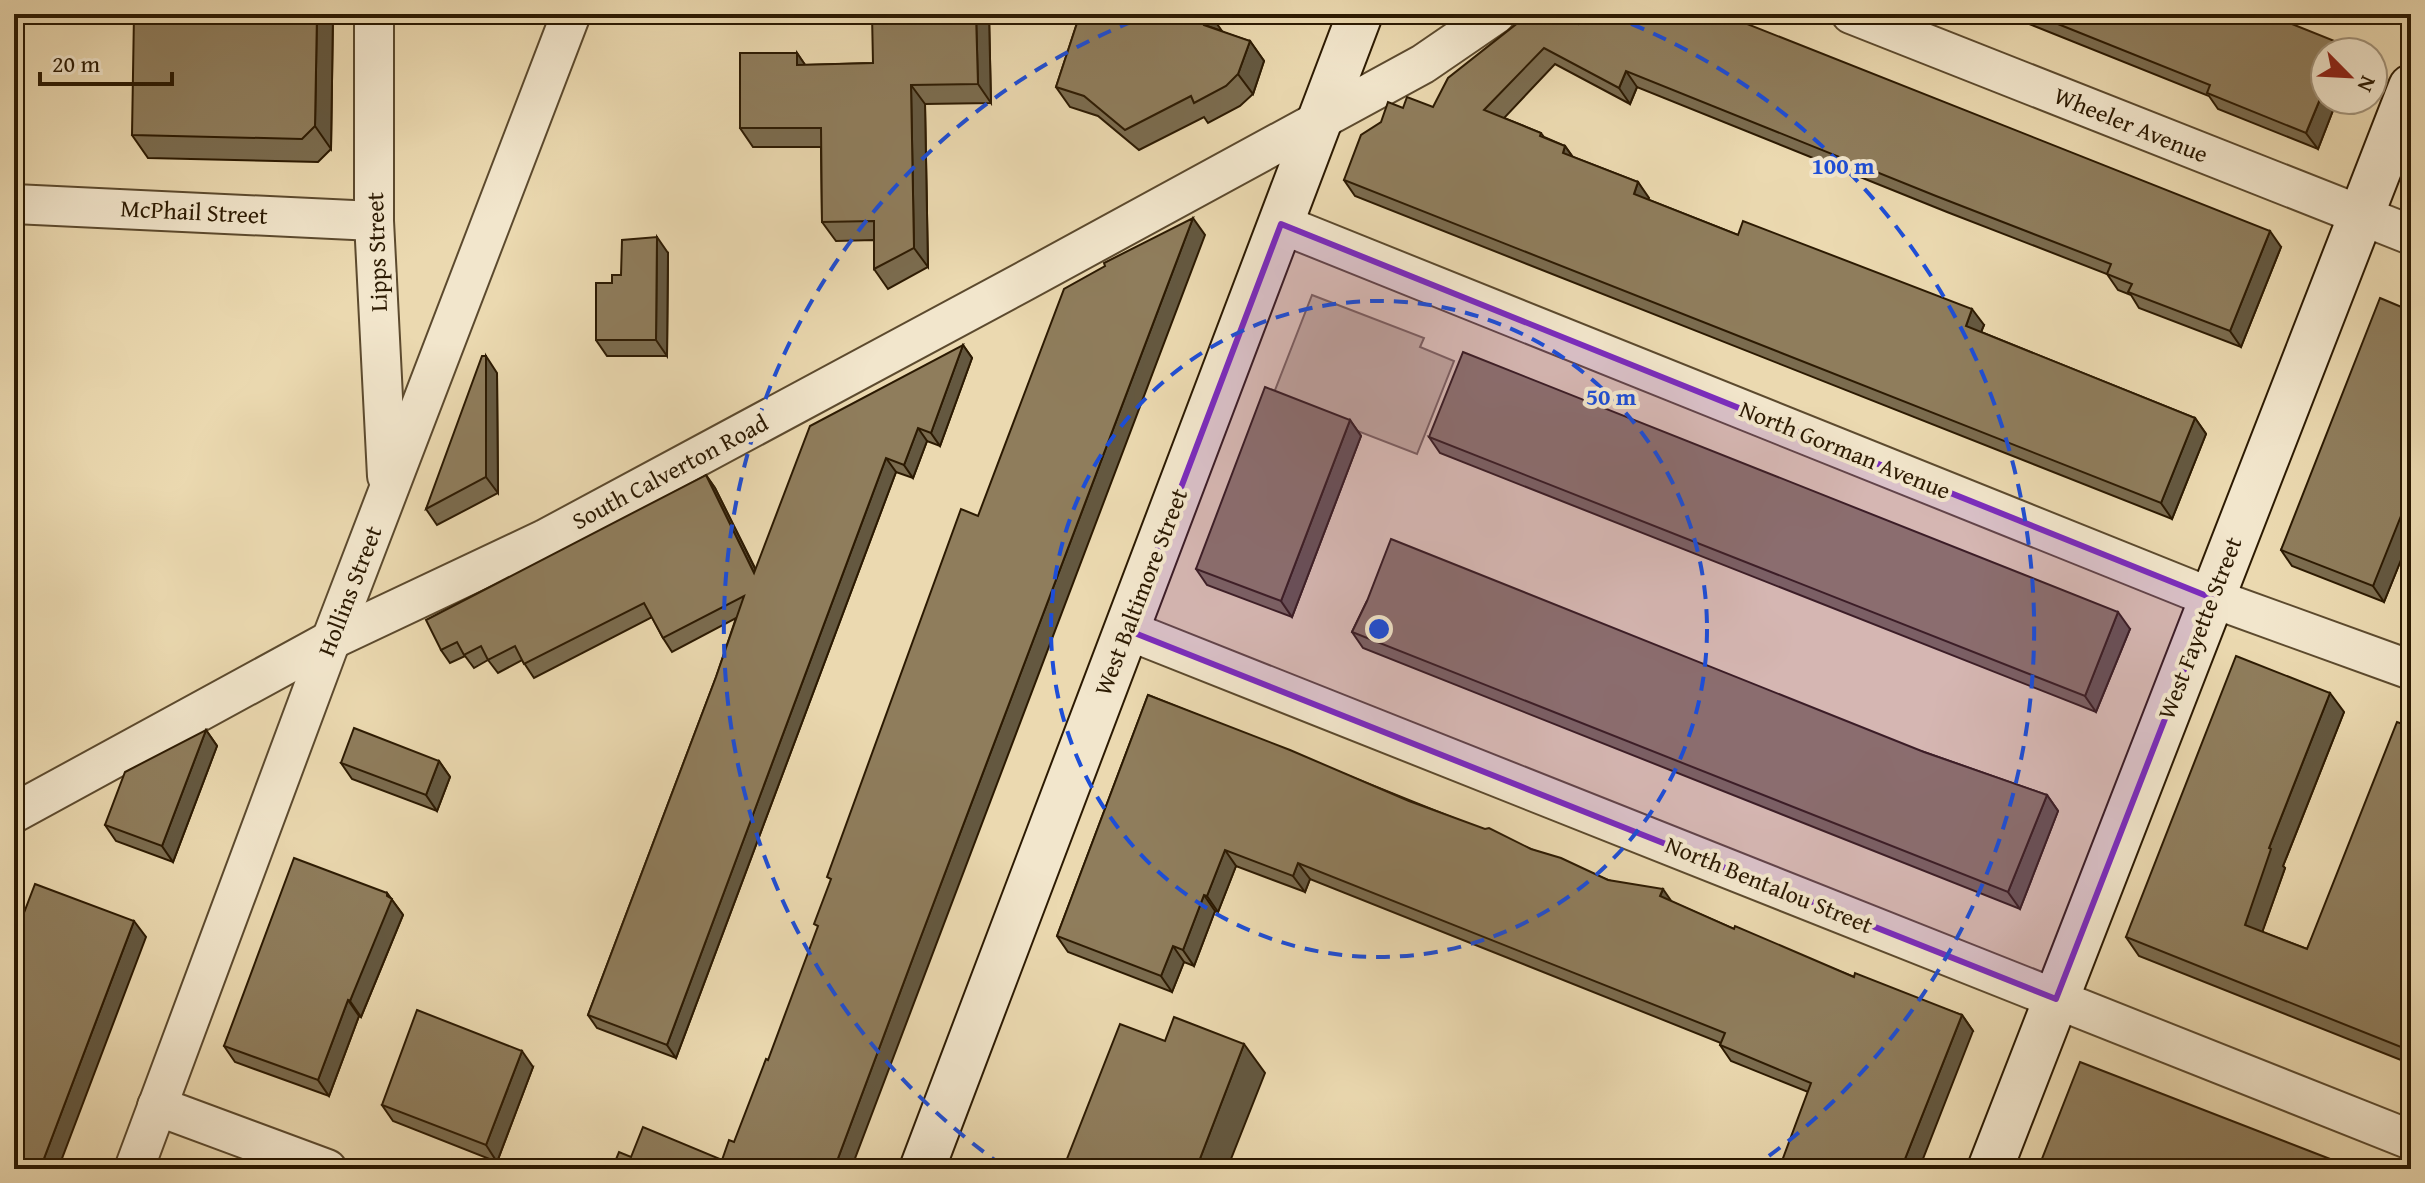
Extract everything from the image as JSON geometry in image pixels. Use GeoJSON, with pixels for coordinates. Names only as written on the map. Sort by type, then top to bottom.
{"type":"FeatureCollection","features":[{"type":"Feature","properties":{"kind":"main road","name":"West Baltimore Street"},"geometry":{"type":"LineString","coordinates":[[922,1169],[1360,14]]}},
{"type":"Feature","properties":{"kind":"main road","name":"West Fayette Street"},"geometry":{"type":"LineString","coordinates":[[1990,1169],[2411,87]]}},
{"type":"Feature","properties":{"kind":"street","name":"Lipps Street"},"geometry":{"type":"LineString","coordinates":[[374,14],[374,221],[388,491]]}},
{"type":"Feature","properties":{"kind":"street","name":"Hollins Street"},"geometry":{"type":"LineString","coordinates":[[134,1169],[331,640],[571,14]]}},
{"type":"Feature","properties":{"kind":"street","name":"South Calverton Road"},"geometry":{"type":"LineString","coordinates":[[14,813],[331,640],[545,539],[1423,64],[1496,14]]}},
{"type":"Feature","properties":{"kind":"street","name":"Wheeler Avenue"},"geometry":{"type":"LineString","coordinates":[[1851,14],[2411,235]]}},
{"type":"Feature","properties":{"kind":"street","name":"McPhail Street"},"geometry":{"type":"LineString","coordinates":[[14,204],[374,221]]}},
{"type":"Feature","properties":{"kind":"street","name":"North Gorman Avenue"},"geometry":{"type":"LineString","coordinates":[[1281,224],[2212,598],[2411,670]]}},
{"type":"Feature","properties":{"kind":"street","name":"North Bentalou Street"},"geometry":{"type":"LineString","coordinates":[[1127,630],[2411,1140]]}},
{"type":"Feature","properties":{"kind":"street"},"geometry":{"type":"LineString","coordinates":[[157,1106],[327,1169]]}},
{"type":"Feature","properties":{"kind":"highlighted area"},"geometry":{"type":"Polygon","coordinates":[[[1281,224],[2212,598],[2056,999],[1127,630],[1281,224]]]}},
{"type":"Feature","properties":{"kind":"shaded area"},"geometry":{"type":"Polygon","coordinates":[[[1312,295],[1424,338],[1420,347],[1454,361],[1417,454],[1272,398],[1312,295]]]}},
{"type":"Feature","properties":{"kind":"building"},"geometry":{"type":"Polygon","coordinates":[[[134,14],[317,14],[315,126],[302,139],[132,135],[134,14]]]}},
{"type":"Feature","properties":{"kind":"building"},"geometry":{"type":"Polygon","coordinates":[[[872,14],[976,14],[978,84],[911,85],[914,248],[874,269],[874,221],[822,222],[821,128],[740,128],[740,53],[797,53],[797,65],[873,63],[872,14]]]}},
{"type":"Feature","properties":{"kind":"building"},"geometry":{"type":"Polygon","coordinates":[[[1080,14],[1207,14],[1204,25],[1250,41],[1238,74],[1226,86],[1194,103],[1191,96],[1125,130],[1084,96],[1056,87],[1080,14]]]}},
{"type":"Feature","properties":{"kind":"building"},"geometry":{"type":"Polygon","coordinates":[[[1529,14],[1555,14],[1578,24],[1582,14],[1722,14],[2270,231],[2230,331],[2128,292],[2132,284],[2107,274],[2111,264],[1626,71],[1619,88],[1544,48],[1484,110],[1565,146],[1563,153],[1638,182],[1634,194],[1738,235],[1743,221],[1972,309],[1966,326],[2195,418],[2161,503],[1344,180],[1361,135],[1381,122],[1388,102],[1403,108],[1407,97],[1433,107],[1448,78],[1529,14]]]}},
{"type":"Feature","properties":{"kind":"building"},"geometry":{"type":"Polygon","coordinates":[[[2033,14],[2267,14],[2322,36],[2309,36],[2309,116],[2313,116],[2306,133],[2207,93],[2210,85],[2033,14]]]}},
{"type":"Feature","properties":{"kind":"building"},"geometry":{"type":"Polygon","coordinates":[[[1193,218],[834,1169],[612,1169],[619,1152],[631,1157],[643,1127],[722,1160],[729,1140],[734,1142],[818,926],[814,924],[831,879],[827,877],[961,509],[978,516],[1064,289],[1105,266],[1104,263],[1193,218]]]}},
{"type":"Feature","properties":{"kind":"building"},"geometry":{"type":"Polygon","coordinates":[[[657,237],[656,340],[596,340],[596,283],[612,283],[612,275],[621,275],[622,240],[657,237]]]}},
{"type":"Feature","properties":{"kind":"building"},"geometry":{"type":"Polygon","coordinates":[[[2380,298],[2411,311],[2411,467],[2405,483],[2411,486],[2411,491],[2373,586],[2281,550],[2380,298]]]}},
{"type":"Feature","properties":{"kind":"building"},"geometry":{"type":"Polygon","coordinates":[[[963,345],[931,433],[918,428],[904,465],[886,458],[667,1045],[588,1015],[744,596],[663,638],[644,603],[524,664],[515,646],[488,660],[481,646],[464,655],[457,642],[441,650],[426,620],[706,475],[754,573],[810,426],[963,345]]]}},
{"type":"Feature","properties":{"kind":"building"},"geometry":{"type":"Polygon","coordinates":[[[1463,352],[2118,612],[2085,696],[1429,437],[1463,352]]]}},
{"type":"Feature","properties":{"kind":"building"},"geometry":{"type":"Polygon","coordinates":[[[482,356],[486,356],[486,477],[426,509],[482,356]]]}},
{"type":"Feature","properties":{"kind":"building"},"geometry":{"type":"Polygon","coordinates":[[[1265,387],[1350,420],[1281,601],[1196,569],[1265,387]]]}},
{"type":"Feature","properties":{"kind":"building"},"geometry":{"type":"Polygon","coordinates":[[[1391,539],[1924,752],[2047,795],[2008,892],[1352,632],[1391,539]]]}},
{"type":"Feature","properties":{"kind":"building"},"geometry":{"type":"Polygon","coordinates":[[[2236,656],[2330,693],[2269,848],[2245,925],[2307,949],[2397,722],[2411,727],[2411,1051],[2126,937],[2236,656]]]}},
{"type":"Feature","properties":{"kind":"building"},"geometry":{"type":"Polygon","coordinates":[[[1148,695],[1290,750],[1409,801],[1489,828],[1531,849],[1561,858],[1608,880],[1663,889],[1660,896],[1734,929],[1735,926],[1854,977],[1855,973],[1962,1015],[1901,1169],[1779,1169],[1811,1083],[1720,1045],[1725,1033],[1298,863],[1293,876],[1225,850],[1183,950],[1173,946],[1161,976],[1057,936],[1148,695]]]}},
{"type":"Feature","properties":{"kind":"building"},"geometry":{"type":"Polygon","coordinates":[[[354,728],[439,761],[426,795],[341,763],[354,728]]]}},
{"type":"Feature","properties":{"kind":"building"},"geometry":{"type":"Polygon","coordinates":[[[206,730],[162,846],[105,825],[125,772],[206,730]]]}},
{"type":"Feature","properties":{"kind":"building"},"geometry":{"type":"Polygon","coordinates":[[[294,858],[387,893],[392,899],[348,1000],[318,1080],[224,1046],[294,858]]]}},
{"type":"Feature","properties":{"kind":"building"},"geometry":{"type":"Polygon","coordinates":[[[35,884],[134,921],[40,1169],[14,1169],[14,939],[35,884]]]}},
{"type":"Feature","properties":{"kind":"building"},"geometry":{"type":"Polygon","coordinates":[[[417,1010],[522,1051],[486,1145],[382,1105],[417,1010]]]}},
{"type":"Feature","properties":{"kind":"building"},"geometry":{"type":"Polygon","coordinates":[[[1174,1017],[1244,1044],[1196,1169],[1063,1169],[1120,1024],[1165,1041],[1174,1017]]]}},
{"type":"Feature","properties":{"kind":"building"},"geometry":{"type":"Polygon","coordinates":[[[2080,1062],[2356,1169],[2038,1169],[2080,1062]]]}}]}
